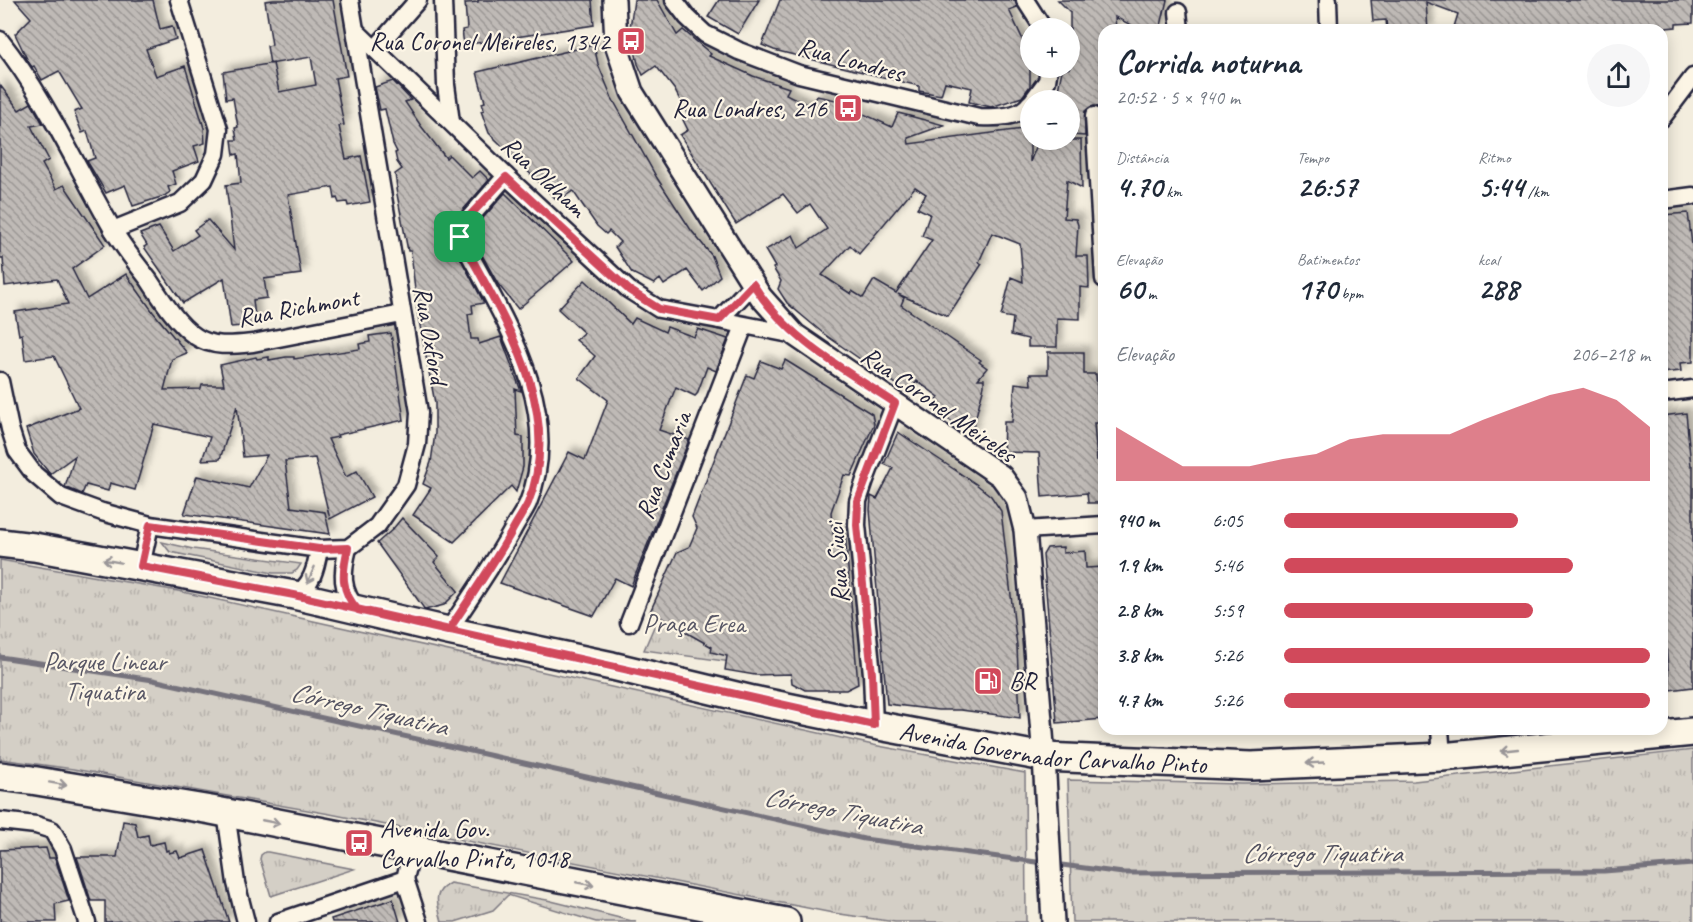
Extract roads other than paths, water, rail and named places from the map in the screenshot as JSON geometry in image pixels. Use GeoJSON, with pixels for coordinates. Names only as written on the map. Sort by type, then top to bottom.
{"type":"FeatureCollection","features":[{"type":"Feature","properties":{"kind":"main road","name":"Avenida Governador Carvalho Pinto"},"geometry":{"type":"LineString","coordinates":[[0,543],[141,566],[294,595],[753,700],[1044,757],[1233,767],[1442,757],[1663,735]]}},
{"type":"Feature","properties":{"kind":"main road","name":"Avenida Governador Carvalho Pinto"},"geometry":{"type":"LineString","coordinates":[[1668,734],[1693,732]]}},
{"type":"Feature","properties":{"kind":"main road"},"geometry":{"type":"LineString","coordinates":[[0,776],[226,813],[786,922]]}},
{"type":"Feature","properties":{"kind":"street"},"geometry":{"type":"LineString","coordinates":[[0,40],[22,67],[43,102],[113,230],[180,204],[204,180],[216,154],[219,129],[179,0]]}},
{"type":"Feature","properties":{"kind":"street","name":"Rua Oxford"},"geometry":{"type":"LineString","coordinates":[[348,548],[377,526],[406,485],[417,444],[419,412],[350,0]]}},
{"type":"Feature","properties":{"kind":"street"},"geometry":{"type":"LineString","coordinates":[[375,49],[418,0]]}},
{"type":"Feature","properties":{"kind":"street"},"geometry":{"type":"LineString","coordinates":[[443,0],[446,85],[451,122]]}},
{"type":"Feature","properties":{"kind":"street","name":"Rua Coronel Meireles"},"geometry":{"type":"LineString","coordinates":[[614,0],[616,44],[632,92],[761,297],[795,335],[1001,476],[1017,498],[1025,530],[1044,757],[1053,922]]}},
{"type":"Feature","properties":{"kind":"street","name":"Rua Londres"},"geometry":{"type":"LineString","coordinates":[[674,0],[687,17],[705,34],[739,51],[799,74],[980,117],[1004,118],[1020,111]]}},
{"type":"Feature","properties":{"kind":"street"},"geometry":{"type":"LineString","coordinates":[[1025,0],[1036,18]]}},
{"type":"Feature","properties":{"kind":"street"},"geometry":{"type":"LineString","coordinates":[[1328,0],[1329,24]]}},
{"type":"Feature","properties":{"kind":"street"},"geometry":{"type":"LineString","coordinates":[[1178,12],[1179,24]]}},
{"type":"Feature","properties":{"kind":"street","name":"Rua Oldham"},"geometry":{"type":"LineString","coordinates":[[356,32],[506,177],[629,290],[659,309],[795,335]]}},
{"type":"Feature","properties":{"kind":"street"},"geometry":{"type":"LineString","coordinates":[[1668,110],[1693,77]]}},
{"type":"Feature","properties":{"kind":"street"},"geometry":{"type":"LineString","coordinates":[[1095,116],[1098,170]]}},
{"type":"Feature","properties":{"kind":"street"},"geometry":{"type":"LineString","coordinates":[[448,631],[502,549],[528,502],[538,467],[538,420],[526,368],[519,349],[460,237],[459,231],[461,225],[506,177]]}},
{"type":"Feature","properties":{"kind":"street"},"geometry":{"type":"LineString","coordinates":[[1668,199],[1693,196]]}},
{"type":"Feature","properties":{"kind":"street","name":"Rua Richmont"},"geometry":{"type":"LineString","coordinates":[[113,230],[170,311],[195,336],[213,344],[229,346],[253,344],[402,314]]}},
{"type":"Feature","properties":{"kind":"street"},"geometry":{"type":"LineString","coordinates":[[719,320],[753,284]]}},
{"type":"Feature","properties":{"kind":"street","name":"Rua Cumaria"},"geometry":{"type":"LineString","coordinates":[[629,623],[744,326]]}},
{"type":"Feature","properties":{"kind":"street"},"geometry":{"type":"LineString","coordinates":[[0,381],[17,451],[33,474],[61,497],[102,512],[150,525],[319,549],[348,548],[343,573],[345,591],[350,602],[358,610]]}},
{"type":"Feature","properties":{"kind":"street"},"geometry":{"type":"LineString","coordinates":[[1668,392],[1693,389]]}},
{"type":"Feature","properties":{"kind":"street","name":"Rua Siuci"},"geometry":{"type":"LineString","coordinates":[[874,725],[872,674],[857,525],[858,501],[895,403]]}},
{"type":"Feature","properties":{"kind":"street"},"geometry":{"type":"LineString","coordinates":[[141,566],[150,525]]}},
{"type":"Feature","properties":{"kind":"street"},"geometry":{"type":"LineString","coordinates":[[1025,530],[1098,525]]}},
{"type":"Feature","properties":{"kind":"street"},"geometry":{"type":"LineString","coordinates":[[294,595],[303,591],[311,579],[319,549]]}},
{"type":"Feature","properties":{"kind":"street"},"geometry":{"type":"LineString","coordinates":[[1440,735],[1442,757]]}},
{"type":"Feature","properties":{"kind":"street"},"geometry":{"type":"LineString","coordinates":[[226,813],[236,883],[246,922]]}},
{"type":"Feature","properties":{"kind":"street"},"geometry":{"type":"LineString","coordinates":[[0,821],[36,825],[52,830],[63,849],[87,922]]}},
{"type":"Feature","properties":{"kind":"street"},"geometry":{"type":"LineString","coordinates":[[412,850],[405,879],[419,922]]}},
{"type":"Feature","properties":{"kind":"street"},"geometry":{"type":"LineString","coordinates":[[278,922],[405,879]]}},
{"type":"Feature","properties":{"kind":"waterway","name":"Córrego Tiquatira"},"geometry":{"type":"LineString","coordinates":[[0,657],[153,680],[864,839],[1044,863]]}},
{"type":"Feature","properties":{"kind":"waterway","name":"Córrego Tiquatira"},"geometry":{"type":"LineString","coordinates":[[1054,864],[1123,873],[1604,871],[1693,864]]}},
{"type":"Feature","properties":{"kind":"place","name":"Rua Coronel Meireles, 1342"},"geometry":{"type":"Point","coordinates":[631,41]}},
{"type":"Feature","properties":{"kind":"place","name":"Rua Londres, 216"},"geometry":{"type":"Point","coordinates":[848,108]}},
{"type":"Feature","properties":{"kind":"place","name":"BR"},"geometry":{"type":"Point","coordinates":[988,681]}},
{"type":"Feature","properties":{"kind":"place","name":"Avenida Gov. Carvalho Pinto, 1018"},"geometry":{"type":"Point","coordinates":[359,843]}},
{"type":"Feature","properties":{"kind":"park label","name":"Praça Erea"},"geometry":{"type":"Point","coordinates":[694,623]}},
{"type":"Feature","properties":{"kind":"park label","name":"Parque Linear Tiquatira"},"geometry":{"type":"Point","coordinates":[105,676]}}]}
